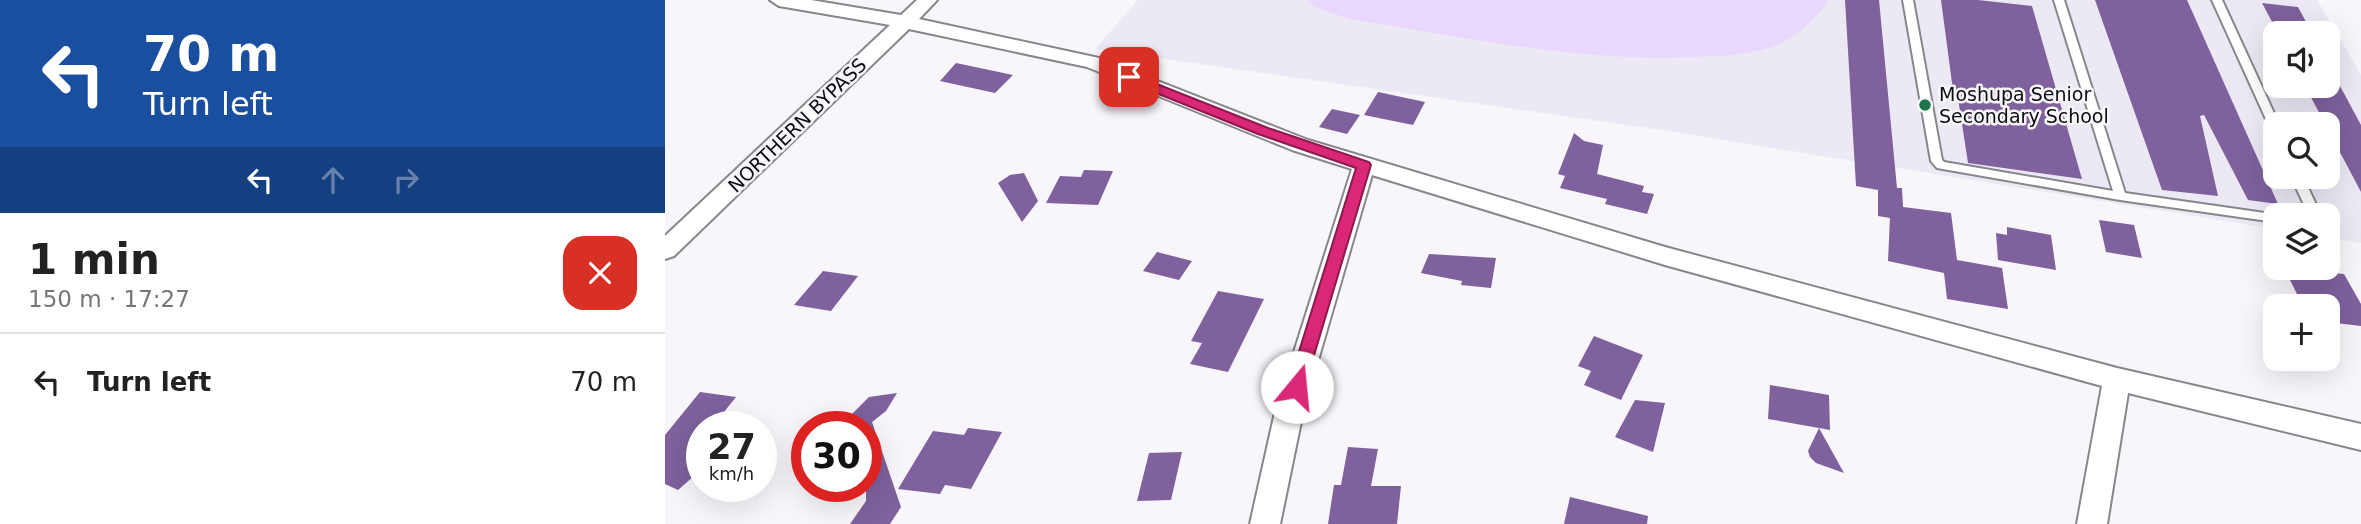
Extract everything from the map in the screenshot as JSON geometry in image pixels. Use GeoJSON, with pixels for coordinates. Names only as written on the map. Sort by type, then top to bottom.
{"type":"FeatureCollection","features":[{"type":"Feature","properties":{"kind":"street"},"geometry":{"type":"LineString","coordinates":[[779,0],[905,22],[1092,62],[1244,124],[1364,165],[1665,256],[2117,379],[2307,427],[2361,437]]}},
{"type":"Feature","properties":{"kind":"street","name":"NORTHERN BYPASS"},"geometry":{"type":"LineString","coordinates":[[665,250],[928,0]]}},
{"type":"Feature","properties":{"kind":"street"},"geometry":{"type":"LineString","coordinates":[[1265,524],[1289,412],[1364,165]]}},
{"type":"Feature","properties":{"kind":"street"},"geometry":{"type":"LineString","coordinates":[[2092,524],[2117,379]]}},
{"type":"Feature","properties":{"kind":"lane"},"geometry":{"type":"LineString","coordinates":[[1908,0],[1937,161],[1941,165],[2120,196],[2263,216]]}},
{"type":"Feature","properties":{"kind":"lane"},"geometry":{"type":"LineString","coordinates":[[2056,0],[2120,196]]}},
{"type":"Feature","properties":{"kind":"lane"},"geometry":{"type":"LineString","coordinates":[[2217,0],[2268,112]]}},
{"type":"Feature","properties":{"kind":"shaded area","name":"Moshupa Senior Secondary School"},"geometry":{"type":"Polygon","coordinates":[[[1138,0],[2317,0],[2329,21],[2263,21],[2263,98],[2340,98],[2340,39],[2361,75],[2361,243],[2340,240],[2340,203],[2263,203],[2263,227],[1669,131],[1095,49],[1138,0]]]}},
{"type":"Feature","properties":{"kind":"shaded area"},"geometry":{"type":"Polygon","coordinates":[[[1307,0],[1828,0],[1816,17],[1800,31],[1772,47],[1725,55],[1646,57],[1560,52],[1349,19],[1315,7],[1307,0]]]}},
{"type":"Feature","properties":{"kind":"building"},"geometry":{"type":"Polygon","coordinates":[[[1845,0],[1879,0],[1897,188],[1902,188],[1903,207],[1951,213],[1957,260],[2002,268],[2008,309],[1947,299],[1944,273],[1888,261],[1890,218],[1878,216],[1878,190],[1856,186],[1845,0]]]}},
{"type":"Feature","properties":{"kind":"building"},"geometry":{"type":"Polygon","coordinates":[[[1941,0],[1978,0],[2032,6],[2082,179],[1968,163],[1958,98],[1954,98],[1941,0]]]}},
{"type":"Feature","properties":{"kind":"building"},"geometry":{"type":"Polygon","coordinates":[[[2095,0],[2187,0],[2263,170],[2263,189],[2271,189],[2278,203],[2248,200],[2204,115],[2200,116],[2218,196],[2162,190],[2095,0]]]}},
{"type":"Feature","properties":{"kind":"building"},"geometry":{"type":"Polygon","coordinates":[[[2262,3],[2298,7],[2306,21],[2272,21],[2262,3]]]}},
{"type":"Feature","properties":{"kind":"building"},"geometry":{"type":"Polygon","coordinates":[[[956,63],[1013,75],[995,93],[940,81],[956,63]]]}},
{"type":"Feature","properties":{"kind":"building"},"geometry":{"type":"Polygon","coordinates":[[[2340,86],[2361,125],[2361,192],[2340,152],[2340,112],[2319,112],[2311,98],[2340,98],[2340,86]]]}},
{"type":"Feature","properties":{"kind":"building"},"geometry":{"type":"Polygon","coordinates":[[[1378,92],[1425,102],[1413,125],[1364,115],[1378,92]]]}},
{"type":"Feature","properties":{"kind":"building"},"geometry":{"type":"Polygon","coordinates":[[[1332,109],[1360,115],[1347,134],[1319,127],[1332,109]]]}},
{"type":"Feature","properties":{"kind":"building"},"geometry":{"type":"Polygon","coordinates":[[[1574,133],[1584,141],[1603,145],[1597,174],[1644,186],[1642,192],[1654,194],[1647,214],[1605,204],[1607,199],[1560,188],[1565,176],[1558,174],[1574,133]]]}},
{"type":"Feature","properties":{"kind":"building"},"geometry":{"type":"Polygon","coordinates":[[[1084,170],[1113,171],[1098,205],[1046,203],[1060,176],[1081,177],[1084,170]]]}},
{"type":"Feature","properties":{"kind":"building"},"geometry":{"type":"Polygon","coordinates":[[[1024,173],[1038,201],[1022,222],[998,183],[1010,175],[1024,173]]]}},
{"type":"Feature","properties":{"kind":"building"},"geometry":{"type":"Polygon","coordinates":[[[2099,220],[2134,225],[2142,258],[2106,252],[2099,220]]]}},
{"type":"Feature","properties":{"kind":"building"},"geometry":{"type":"Polygon","coordinates":[[[2007,227],[2051,235],[2056,270],[1998,260],[1996,233],[2007,235],[2007,227]]]}},
{"type":"Feature","properties":{"kind":"building"},"geometry":{"type":"Polygon","coordinates":[[[1157,252],[1192,261],[1179,280],[1143,271],[1157,252]]]}},
{"type":"Feature","properties":{"kind":"building"},"geometry":{"type":"Polygon","coordinates":[[[1429,254],[1496,258],[1491,288],[1461,285],[1462,281],[1421,273],[1429,254]]]}},
{"type":"Feature","properties":{"kind":"building"},"geometry":{"type":"Polygon","coordinates":[[[823,271],[858,276],[831,311],[794,305],[823,271]]]}},
{"type":"Feature","properties":{"kind":"building"},"geometry":{"type":"Polygon","coordinates":[[[2340,274],[2344,274],[2361,304],[2361,326],[2340,324],[2340,294],[2297,294],[2290,280],[2340,280],[2340,274]]]}},
{"type":"Feature","properties":{"kind":"building"},"geometry":{"type":"Polygon","coordinates":[[[1218,291],[1264,299],[1228,372],[1190,364],[1202,343],[1191,341],[1218,291]]]}},
{"type":"Feature","properties":{"kind":"building"},"geometry":{"type":"Polygon","coordinates":[[[1594,336],[1643,355],[1621,400],[1584,385],[1591,371],[1578,366],[1594,336]]]}},
{"type":"Feature","properties":{"kind":"building"},"geometry":{"type":"Polygon","coordinates":[[[1770,385],[1829,395],[1830,430],[1768,419],[1770,385]]]}},
{"type":"Feature","properties":{"kind":"building"},"geometry":{"type":"Polygon","coordinates":[[[700,392],[736,397],[725,411],[686,411],[686,483],[678,490],[665,484],[665,435],[700,392]]]}},
{"type":"Feature","properties":{"kind":"building"},"geometry":{"type":"Polygon","coordinates":[[[897,393],[882,414],[882,411],[855,411],[869,397],[897,393]]]}},
{"type":"Feature","properties":{"kind":"building"},"geometry":{"type":"Polygon","coordinates":[[[1635,400],[1665,403],[1653,452],[1615,437],[1635,400]]]}},
{"type":"Feature","properties":{"kind":"building"},"geometry":{"type":"Polygon","coordinates":[[[968,428],[1002,432],[971,489],[945,485],[940,494],[898,489],[933,431],[964,435],[968,428]]]}},
{"type":"Feature","properties":{"kind":"building"},"geometry":{"type":"Polygon","coordinates":[[[1819,428],[1844,473],[1816,463],[1810,457],[1808,451],[1819,428]]]}},
{"type":"Feature","properties":{"kind":"building"},"geometry":{"type":"Polygon","coordinates":[[[1348,447],[1378,449],[1371,486],[1401,486],[1397,524],[1328,524],[1334,485],[1341,485],[1348,447]]]}},
{"type":"Feature","properties":{"kind":"building"},"geometry":{"type":"Polygon","coordinates":[[[882,451],[901,507],[890,524],[850,524],[865,502],[882,502],[882,451]]]}},
{"type":"Feature","properties":{"kind":"building"},"geometry":{"type":"Polygon","coordinates":[[[1182,452],[1171,500],[1137,501],[1149,453],[1182,452]]]}},
{"type":"Feature","properties":{"kind":"building"},"geometry":{"type":"Polygon","coordinates":[[[1570,497],[1648,516],[1647,524],[1564,524],[1570,497]]]}},
{"type":"Feature","properties":{"kind":"place","name":"Moshupa Senior Secondary School"},"geometry":{"type":"Point","coordinates":[1925,105]}},
{"type":"Feature","properties":{"kind":"route"},"geometry":{"type":"LineString","coordinates":[[1129,77],[1300,145],[1364,165],[1297,387]]}}]}
